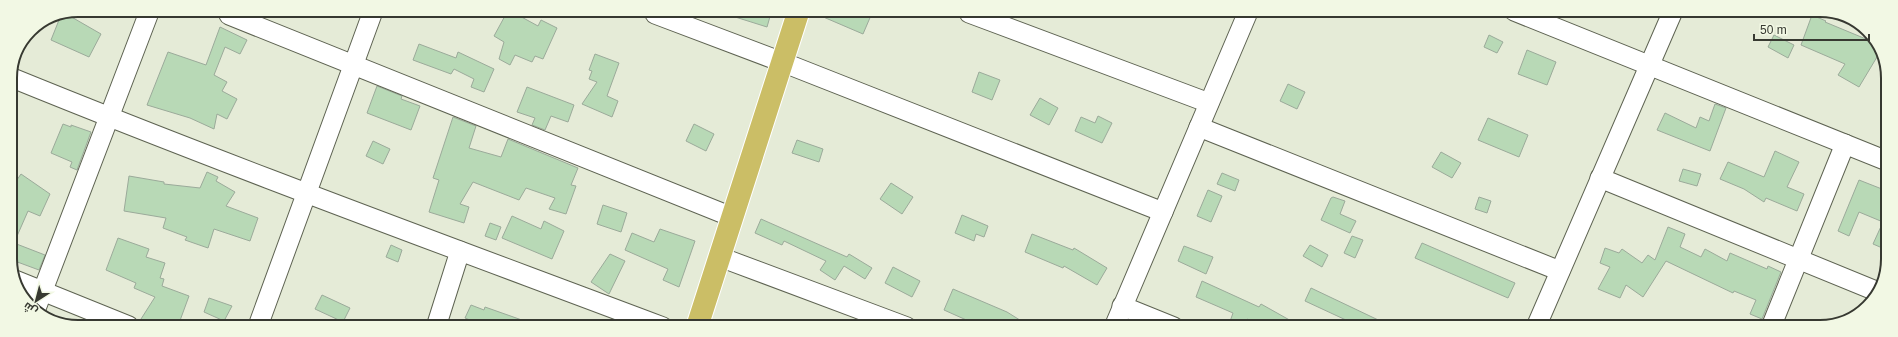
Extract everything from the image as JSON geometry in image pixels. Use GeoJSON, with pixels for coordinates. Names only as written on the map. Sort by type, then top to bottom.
{"type":"FeatureCollection","features":[{"type":"Feature","properties":{"kind":"main road"},"geometry":{"type":"LineString","coordinates":[[699,320],[797,17]]}},
{"type":"Feature","properties":{"kind":"street"},"geometry":{"type":"LineString","coordinates":[[37,304],[147,17]]}},
{"type":"Feature","properties":{"kind":"street"},"geometry":{"type":"LineString","coordinates":[[234,17],[732,217]]}},
{"type":"Feature","properties":{"kind":"street"},"geometry":{"type":"LineString","coordinates":[[260,320],[371,17]]}},
{"type":"Feature","properties":{"kind":"street"},"geometry":{"type":"LineString","coordinates":[[663,17],[782,62],[1163,212]]}},
{"type":"Feature","properties":{"kind":"street"},"geometry":{"type":"LineString","coordinates":[[980,17],[1210,103]]}},
{"type":"Feature","properties":{"kind":"street"},"geometry":{"type":"LineString","coordinates":[[1117,320],[1246,17]]}},
{"type":"Feature","properties":{"kind":"street"},"geometry":{"type":"LineString","coordinates":[[1529,17],[1881,159]]}},
{"type":"Feature","properties":{"kind":"street"},"geometry":{"type":"LineString","coordinates":[[1539,320],[1670,17]]}},
{"type":"Feature","properties":{"kind":"street"},"geometry":{"type":"LineString","coordinates":[[17,79],[109,117],[644,320]]}},
{"type":"Feature","properties":{"kind":"street"},"geometry":{"type":"LineString","coordinates":[[1199,127],[1560,271]]}},
{"type":"Feature","properties":{"kind":"street"},"geometry":{"type":"LineString","coordinates":[[1775,320],[1845,144]]}},
{"type":"Feature","properties":{"kind":"street"},"geometry":{"type":"LineString","coordinates":[[1600,178],[1873,290]]}},
{"type":"Feature","properties":{"kind":"street"},"geometry":{"type":"LineString","coordinates":[[438,320],[460,251]]}},
{"type":"Feature","properties":{"kind":"street"},"geometry":{"type":"LineString","coordinates":[[720,257],[888,320]]}},
{"type":"Feature","properties":{"kind":"street"},"geometry":{"type":"LineString","coordinates":[[22,283],[114,320]]}},
{"type":"Feature","properties":{"kind":"street"},"geometry":{"type":"LineString","coordinates":[[1122,306],[1157,320]]}},
{"type":"Feature","properties":{"kind":"building"},"geometry":{"type":"Polygon","coordinates":[[[72,17],[101,34],[89,57],[51,40],[59,20],[66,18],[72,17]]]}},
{"type":"Feature","properties":{"kind":"building"},"geometry":{"type":"Polygon","coordinates":[[[504,17],[522,17],[538,26],[541,20],[557,28],[543,59],[535,56],[532,62],[515,55],[510,65],[499,59],[504,42],[494,36],[504,17]]]}},
{"type":"Feature","properties":{"kind":"building"},"geometry":{"type":"Polygon","coordinates":[[[735,17],[770,17],[767,27],[735,17]]]}},
{"type":"Feature","properties":{"kind":"building"},"geometry":{"type":"Polygon","coordinates":[[[823,17],[870,17],[863,34],[823,17]]]}},
{"type":"Feature","properties":{"kind":"building"},"geometry":{"type":"Polygon","coordinates":[[[1811,17],[1817,17],[1826,21],[1825,22],[1866,39],[1873,47],[1877,57],[1859,87],[1838,75],[1845,64],[1801,45],[1811,17]]]}},
{"type":"Feature","properties":{"kind":"building"},"geometry":{"type":"Polygon","coordinates":[[[220,27],[247,40],[240,54],[225,47],[214,75],[227,82],[222,91],[237,99],[227,119],[217,114],[214,129],[190,118],[147,105],[168,52],[206,65],[220,27]]]}},
{"type":"Feature","properties":{"kind":"building"},"geometry":{"type":"Polygon","coordinates":[[[1489,35],[1503,42],[1497,53],[1484,47],[1489,35]]]}},
{"type":"Feature","properties":{"kind":"building"},"geometry":{"type":"Polygon","coordinates":[[[1774,35],[1794,45],[1788,58],[1768,47],[1774,35]]]}},
{"type":"Feature","properties":{"kind":"building"},"geometry":{"type":"Polygon","coordinates":[[[419,44],[456,58],[458,52],[494,69],[484,92],[471,87],[474,79],[454,69],[451,74],[413,60],[419,44]]]}},
{"type":"Feature","properties":{"kind":"building"},"geometry":{"type":"Polygon","coordinates":[[[1527,50],[1556,62],[1547,85],[1518,74],[1527,50]]]}},
{"type":"Feature","properties":{"kind":"building"},"geometry":{"type":"Polygon","coordinates":[[[595,54],[619,63],[607,96],[618,101],[612,117],[582,104],[597,82],[589,79],[592,71],[589,70],[595,54]]]}},
{"type":"Feature","properties":{"kind":"building"},"geometry":{"type":"Polygon","coordinates":[[[979,72],[1000,80],[992,100],[972,92],[979,72]]]}},
{"type":"Feature","properties":{"kind":"building"},"geometry":{"type":"Polygon","coordinates":[[[1288,84],[1305,92],[1297,109],[1280,101],[1288,84]]]}},
{"type":"Feature","properties":{"kind":"building"},"geometry":{"type":"Polygon","coordinates":[[[377,86],[402,96],[401,99],[420,106],[411,130],[367,113],[377,86]]]}},
{"type":"Feature","properties":{"kind":"building"},"geometry":{"type":"Polygon","coordinates":[[[527,87],[574,105],[568,122],[551,116],[545,130],[532,125],[535,118],[517,112],[527,87]]]}},
{"type":"Feature","properties":{"kind":"building"},"geometry":{"type":"Polygon","coordinates":[[[1040,98],[1058,108],[1049,125],[1030,115],[1040,98]]]}},
{"type":"Feature","properties":{"kind":"building"},"geometry":{"type":"Polygon","coordinates":[[[1715,104],[1726,108],[1710,151],[1657,130],[1665,113],[1696,128],[1700,117],[1709,121],[1715,104]]]}},
{"type":"Feature","properties":{"kind":"building"},"geometry":{"type":"Polygon","coordinates":[[[1098,116],[1112,123],[1102,143],[1075,131],[1081,117],[1095,123],[1098,116]]]}},
{"type":"Feature","properties":{"kind":"building"},"geometry":{"type":"Polygon","coordinates":[[[453,117],[476,126],[469,148],[501,157],[508,139],[578,168],[571,185],[576,186],[566,214],[549,209],[555,198],[526,188],[519,200],[473,182],[460,204],[469,207],[464,223],[429,212],[439,180],[433,178],[453,117]]]}},
{"type":"Feature","properties":{"kind":"building"},"geometry":{"type":"Polygon","coordinates":[[[1488,118],[1528,135],[1519,157],[1478,140],[1488,118]]]}},
{"type":"Feature","properties":{"kind":"building"},"geometry":{"type":"Polygon","coordinates":[[[63,124],[71,127],[71,125],[91,132],[77,170],[70,167],[72,162],[51,153],[63,124]]]}},
{"type":"Feature","properties":{"kind":"building"},"geometry":{"type":"Polygon","coordinates":[[[694,124],[714,134],[706,151],[686,141],[694,124]]]}},
{"type":"Feature","properties":{"kind":"building"},"geometry":{"type":"Polygon","coordinates":[[[797,140],[823,149],[819,162],[792,153],[797,140]]]}},
{"type":"Feature","properties":{"kind":"building"},"geometry":{"type":"Polygon","coordinates":[[[373,141],[390,149],[383,164],[366,156],[373,141]]]}},
{"type":"Feature","properties":{"kind":"building"},"geometry":{"type":"Polygon","coordinates":[[[1775,151],[1799,162],[1787,187],[1804,194],[1797,211],[1766,198],[1764,202],[1744,189],[1720,179],[1728,162],[1764,177],[1775,151]]]}},
{"type":"Feature","properties":{"kind":"building"},"geometry":{"type":"Polygon","coordinates":[[[1441,152],[1461,163],[1452,178],[1432,167],[1441,152]]]}},
{"type":"Feature","properties":{"kind":"building"},"geometry":{"type":"Polygon","coordinates":[[[1683,169],[1701,174],[1697,186],[1679,181],[1683,169]]]}},
{"type":"Feature","properties":{"kind":"building"},"geometry":{"type":"Polygon","coordinates":[[[207,172],[218,177],[216,181],[235,192],[226,206],[258,218],[250,241],[214,229],[208,248],[185,240],[187,237],[163,228],[166,218],[124,211],[129,176],[164,182],[164,184],[200,188],[207,172]]]}},
{"type":"Feature","properties":{"kind":"building"},"geometry":{"type":"Polygon","coordinates":[[[1222,173],[1239,180],[1235,191],[1217,184],[1222,173]]]}},
{"type":"Feature","properties":{"kind":"building"},"geometry":{"type":"Polygon","coordinates":[[[21,174],[50,194],[40,216],[28,211],[17,236],[17,190],[17,180],[21,174]]]}},
{"type":"Feature","properties":{"kind":"building"},"geometry":{"type":"Polygon","coordinates":[[[1859,180],[1881,189],[1881,221],[1859,212],[1849,236],[1838,231],[1859,180]]]}},
{"type":"Feature","properties":{"kind":"building"},"geometry":{"type":"Polygon","coordinates":[[[891,183],[913,197],[902,214],[880,199],[891,183]]]}},
{"type":"Feature","properties":{"kind":"building"},"geometry":{"type":"Polygon","coordinates":[[[1208,190],[1222,196],[1211,222],[1197,216],[1208,190]]]}},
{"type":"Feature","properties":{"kind":"building"},"geometry":{"type":"Polygon","coordinates":[[[1333,197],[1345,201],[1340,214],[1356,221],[1350,233],[1321,220],[1331,198],[1333,197]]]}},
{"type":"Feature","properties":{"kind":"building"},"geometry":{"type":"Polygon","coordinates":[[[1479,197],[1491,201],[1487,213],[1475,209],[1479,197]]]}},
{"type":"Feature","properties":{"kind":"building"},"geometry":{"type":"Polygon","coordinates":[[[603,205],[627,213],[621,232],[597,224],[603,205]]]}},
{"type":"Feature","properties":{"kind":"building"},"geometry":{"type":"Polygon","coordinates":[[[962,215],[988,226],[984,237],[976,234],[974,241],[955,233],[962,215]]]}},
{"type":"Feature","properties":{"kind":"building"},"geometry":{"type":"Polygon","coordinates":[[[512,216],[541,229],[544,221],[564,231],[552,259],[502,238],[512,216]]]}},
{"type":"Feature","properties":{"kind":"building"},"geometry":{"type":"Polygon","coordinates":[[[761,219],[847,257],[849,254],[872,268],[865,279],[844,266],[835,280],[820,270],[826,261],[784,241],[782,245],[755,233],[761,219]]]}},
{"type":"Feature","properties":{"kind":"building"},"geometry":{"type":"Polygon","coordinates":[[[490,223],[501,227],[496,240],[485,236],[490,223]]]}},
{"type":"Feature","properties":{"kind":"building"},"geometry":{"type":"Polygon","coordinates":[[[1881,226],[1881,247],[1873,244],[1881,226]]]}},
{"type":"Feature","properties":{"kind":"building"},"geometry":{"type":"Polygon","coordinates":[[[1668,227],[1685,234],[1680,247],[1701,257],[1705,249],[1727,261],[1730,253],[1767,269],[1768,266],[1781,272],[1762,319],[1750,314],[1756,300],[1734,291],[1733,293],[1666,261],[1643,297],[1626,285],[1620,298],[1598,289],[1610,267],[1600,263],[1605,248],[1619,253],[1622,249],[1642,263],[1648,255],[1655,260],[1668,227]]]}},
{"type":"Feature","properties":{"kind":"building"},"geometry":{"type":"Polygon","coordinates":[[[660,229],[695,241],[679,287],[663,280],[668,269],[625,250],[632,233],[654,242],[660,229]]]}},
{"type":"Feature","properties":{"kind":"building"},"geometry":{"type":"Polygon","coordinates":[[[1032,234],[1073,250],[1074,248],[1107,268],[1097,285],[1064,266],[1063,268],[1025,252],[1032,234]]]}},
{"type":"Feature","properties":{"kind":"building"},"geometry":{"type":"Polygon","coordinates":[[[1352,236],[1363,240],[1355,258],[1344,253],[1352,236]]]}},
{"type":"Feature","properties":{"kind":"building"},"geometry":{"type":"Polygon","coordinates":[[[118,238],[149,249],[146,257],[165,263],[160,278],[164,279],[162,286],[189,296],[180,320],[141,319],[155,297],[134,288],[136,283],[106,270],[118,238]]]}},
{"type":"Feature","properties":{"kind":"building"},"geometry":{"type":"Polygon","coordinates":[[[1422,243],[1515,283],[1508,298],[1415,258],[1422,243]]]}},
{"type":"Feature","properties":{"kind":"building"},"geometry":{"type":"Polygon","coordinates":[[[17,244],[45,255],[39,270],[17,262],[17,244]]]}},
{"type":"Feature","properties":{"kind":"building"},"geometry":{"type":"Polygon","coordinates":[[[391,245],[402,250],[398,262],[386,257],[391,245]]]}},
{"type":"Feature","properties":{"kind":"building"},"geometry":{"type":"Polygon","coordinates":[[[1310,245],[1328,255],[1322,267],[1303,256],[1310,245]]]}},
{"type":"Feature","properties":{"kind":"building"},"geometry":{"type":"Polygon","coordinates":[[[1184,246],[1213,257],[1206,274],[1178,261],[1184,246]]]}},
{"type":"Feature","properties":{"kind":"building"},"geometry":{"type":"Polygon","coordinates":[[[610,254],[625,261],[609,294],[591,282],[610,254]]]}},
{"type":"Feature","properties":{"kind":"building"},"geometry":{"type":"Polygon","coordinates":[[[893,267],[920,281],[912,297],[885,283],[893,267]]]}},
{"type":"Feature","properties":{"kind":"building"},"geometry":{"type":"Polygon","coordinates":[[[1202,281],[1259,307],[1261,304],[1290,320],[1230,320],[1233,313],[1196,297],[1202,281]]]}},
{"type":"Feature","properties":{"kind":"building"},"geometry":{"type":"Polygon","coordinates":[[[1311,288],[1378,320],[1346,320],[1305,301],[1311,288]]]}},
{"type":"Feature","properties":{"kind":"building"},"geometry":{"type":"Polygon","coordinates":[[[953,289],[1007,312],[1020,320],[966,320],[944,310],[953,289]]]}},
{"type":"Feature","properties":{"kind":"building"},"geometry":{"type":"Polygon","coordinates":[[[322,295],[350,308],[344,320],[339,320],[315,309],[322,295]]]}},
{"type":"Feature","properties":{"kind":"building"},"geometry":{"type":"Polygon","coordinates":[[[209,298],[232,306],[225,320],[204,312],[209,298]]]}},
{"type":"Feature","properties":{"kind":"building"},"geometry":{"type":"Polygon","coordinates":[[[471,305],[484,310],[485,307],[522,320],[470,320],[465,318],[471,305]]]}}]}
